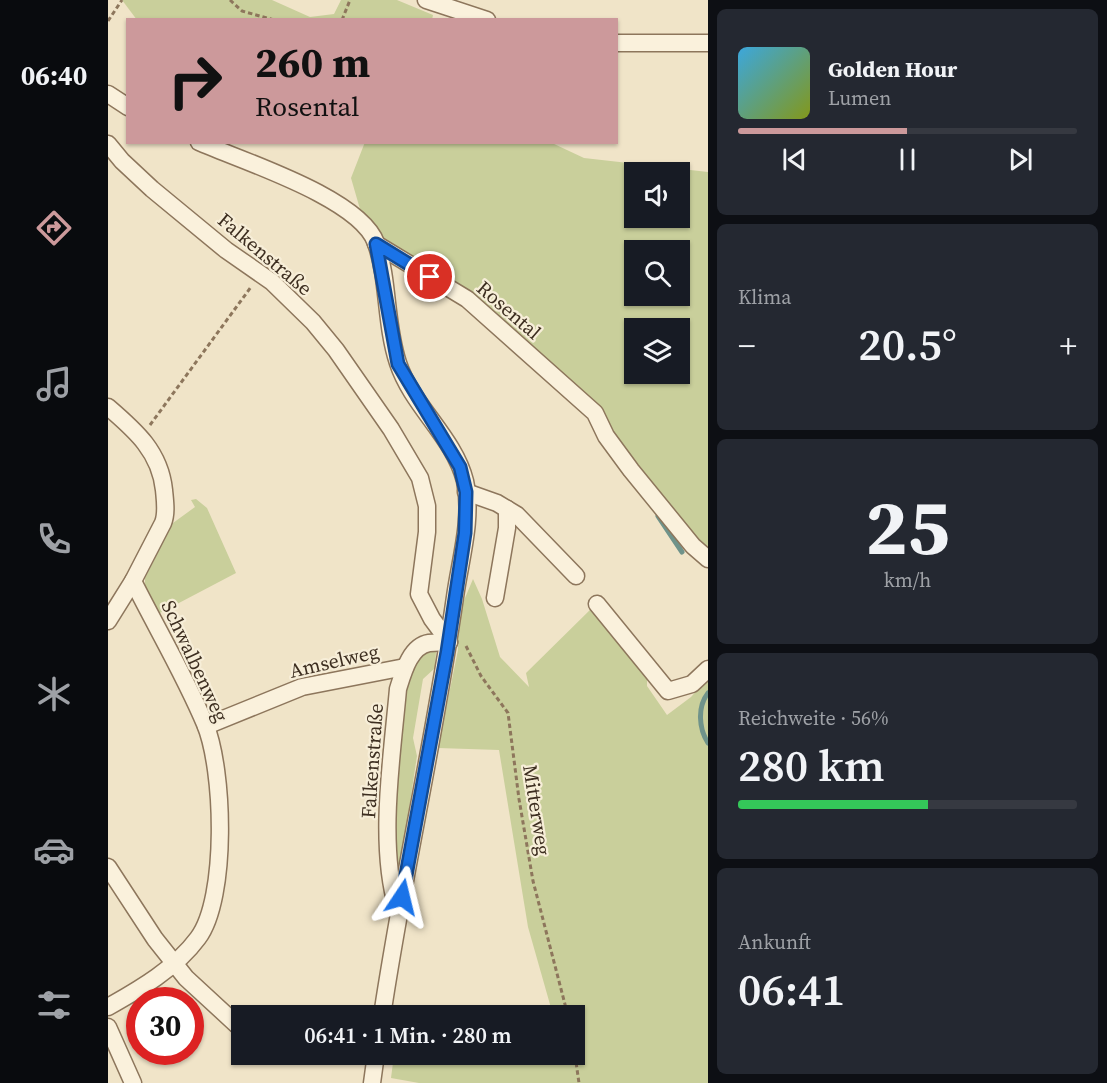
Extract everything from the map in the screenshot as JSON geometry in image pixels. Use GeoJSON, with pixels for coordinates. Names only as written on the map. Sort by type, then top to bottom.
{"type":"FeatureCollection","features":[{"type":"Feature","properties":{"kind":"street"},"geometry":{"type":"LineString","coordinates":[[426,0],[459,5],[483,18]]}},
{"type":"Feature","properties":{"kind":"street"},"geometry":{"type":"LineString","coordinates":[[618,43],[708,43]]}},
{"type":"Feature","properties":{"kind":"street"},"geometry":{"type":"LineString","coordinates":[[108,94],[126,106]]}},
{"type":"Feature","properties":{"kind":"street","name":"Falkenstraße"},"geometry":{"type":"LineString","coordinates":[[108,144],[122,161],[152,189],[226,250],[272,282],[313,322],[336,350],[391,429],[420,478],[427,506],[427,532],[419,594],[432,620],[449,642]]}},
{"type":"Feature","properties":{"kind":"street","name":"Rosental"},"geometry":{"type":"LineString","coordinates":[[204,144],[302,185],[342,205],[366,227],[376,244],[466,299],[595,413],[606,436],[693,546],[708,559]]}},
{"type":"Feature","properties":{"kind":"street","name":"Falkenstraße"},"geometry":{"type":"LineString","coordinates":[[376,244],[398,364],[460,467],[466,492],[465,533],[449,642],[384,1005]]}},
{"type":"Feature","properties":{"kind":"street"},"geometry":{"type":"LineString","coordinates":[[108,407],[132,428],[155,454],[164,486],[164,521],[133,581],[108,621]]}},
{"type":"Feature","properties":{"kind":"street"},"geometry":{"type":"LineString","coordinates":[[466,492],[517,515],[576,576]]}},
{"type":"Feature","properties":{"kind":"street"},"geometry":{"type":"LineString","coordinates":[[495,598],[507,528],[507,509]]}},
{"type":"Feature","properties":{"kind":"street"},"geometry":{"type":"LineString","coordinates":[[693,546],[708,572]]}},
{"type":"Feature","properties":{"kind":"street","name":"Schwalbenweg"},"geometry":{"type":"LineString","coordinates":[[108,1007],[141,988],[173,963],[199,937],[210,916],[216,893],[220,835],[216,777],[206,726],[133,581]]}},
{"type":"Feature","properties":{"kind":"street"},"geometry":{"type":"LineString","coordinates":[[597,604],[669,691],[692,684],[708,669]]}},
{"type":"Feature","properties":{"kind":"street","name":"Falkenstraße"},"geometry":{"type":"LineString","coordinates":[[399,913],[390,883],[388,854],[398,689],[405,667],[414,652],[427,643],[449,642]]}},
{"type":"Feature","properties":{"kind":"street","name":"Amselweg"},"geometry":{"type":"LineString","coordinates":[[206,726],[302,687],[405,667]]}},
{"type":"Feature","properties":{"kind":"street"},"geometry":{"type":"LineString","coordinates":[[108,867],[173,963],[231,1019]]}},
{"type":"Feature","properties":{"kind":"street"},"geometry":{"type":"LineString","coordinates":[[108,1027],[133,1083]]}},
{"type":"Feature","properties":{"kind":"street"},"geometry":{"type":"LineString","coordinates":[[372,1083],[374,1065]]}},
{"type":"Feature","properties":{"kind":"path"},"geometry":{"type":"LineString","coordinates":[[108,21],[122,0]]}},
{"type":"Feature","properties":{"kind":"path"},"geometry":{"type":"LineString","coordinates":[[230,0],[242,11],[267,18]]}},
{"type":"Feature","properties":{"kind":"path"},"geometry":{"type":"LineString","coordinates":[[343,18],[350,0]]}},
{"type":"Feature","properties":{"kind":"path"},"geometry":{"type":"LineString","coordinates":[[147,429],[254,282]]}},
{"type":"Feature","properties":{"kind":"path","name":"Mitterweg"},"geometry":{"type":"LineString","coordinates":[[452,621],[480,676],[508,712],[519,799],[533,881],[565,1005]]}},
{"type":"Feature","properties":{"kind":"path"},"geometry":{"type":"LineString","coordinates":[[576,1065],[579,1083]]}},
{"type":"Feature","properties":{"kind":"green space"},"geometry":{"type":"Polygon","coordinates":[[[122,0],[272,0],[310,17],[334,14],[341,0],[397,0],[433,15],[432,18],[136,18],[122,0]]]}},
{"type":"Feature","properties":{"kind":"green space"},"geometry":{"type":"Polygon","coordinates":[[[364,144],[554,144],[584,158],[624,163],[624,228],[690,228],[690,170],[708,172],[708,560],[578,389],[388,246],[364,223],[351,178],[364,144]]]}},
{"type":"Feature","properties":{"kind":"green space"},"geometry":{"type":"Polygon","coordinates":[[[196,499],[207,508],[236,573],[158,614],[145,588],[145,578],[173,523],[195,507],[191,500],[196,499]]]}},
{"type":"Feature","properties":{"kind":"green space"},"geometry":{"type":"Polygon","coordinates":[[[473,579],[482,599],[500,657],[529,687],[526,673],[594,606],[647,678],[647,686],[667,715],[691,697],[708,678],[708,1083],[419,1083],[391,1078],[393,1065],[585,1065],[585,1005],[550,1005],[528,927],[499,750],[438,748],[458,650],[457,617],[473,579]]]}},
{"type":"Feature","properties":{"kind":"green space"},"geometry":{"type":"Polygon","coordinates":[[[430,651],[436,652],[435,668],[423,679],[413,738],[417,756],[398,881],[393,817],[406,690],[416,658],[430,651]]]}},
{"type":"Feature","properties":{"kind":"waterway"},"geometry":{"type":"LineString","coordinates":[[658,516],[682,552]]}},
{"type":"Feature","properties":{"kind":"waterway"},"geometry":{"type":"LineString","coordinates":[[708,693],[702,705],[700,718],[708,743]]}},
{"type":"Feature","properties":{"kind":"route"},"geometry":{"type":"LineString","coordinates":[[402,897],[447,652],[467,512],[466,492],[460,467],[398,364],[376,244],[430,277]]}}]}
